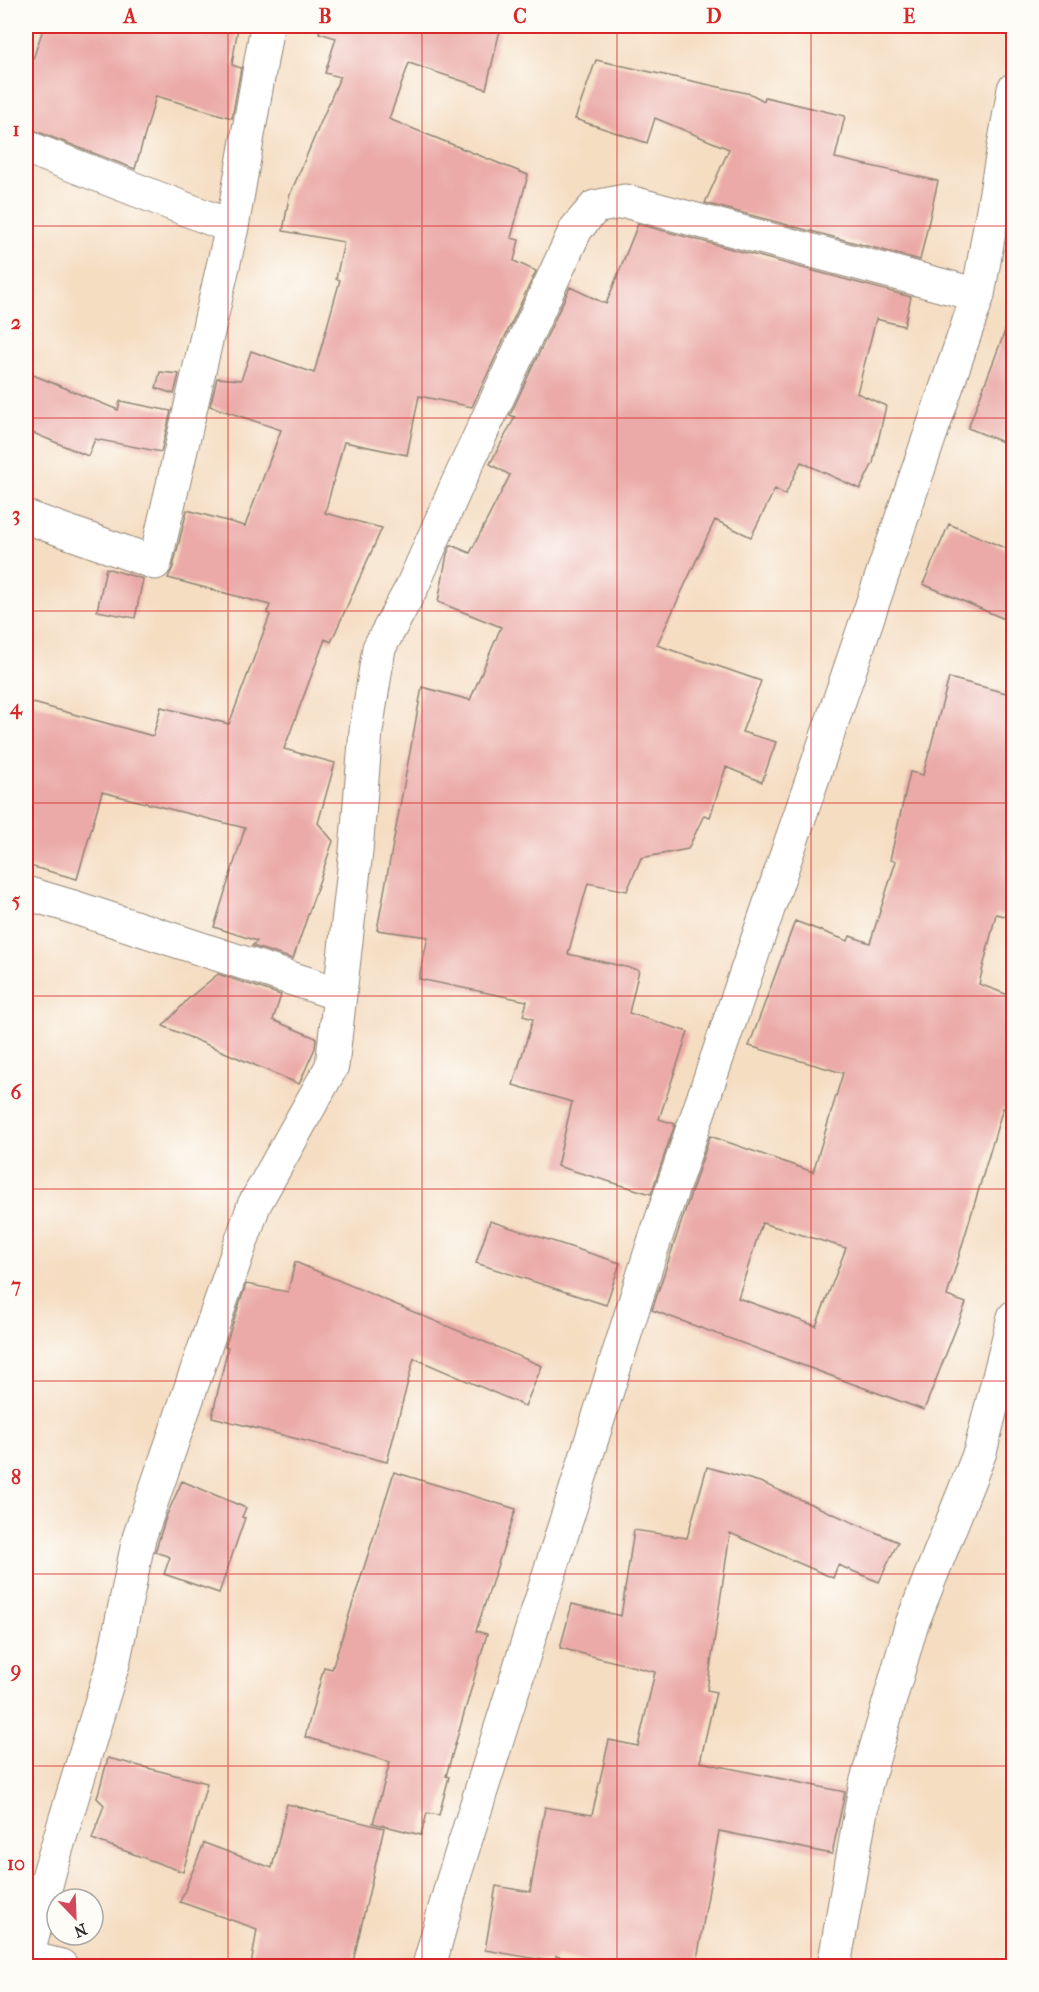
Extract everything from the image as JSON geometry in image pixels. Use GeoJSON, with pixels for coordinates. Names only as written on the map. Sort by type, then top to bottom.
{"type":"FeatureCollection","features":[{"type":"Feature","properties":{"kind":"street"},"geometry":{"type":"LineString","coordinates":[[26,517],[155,563],[232,226],[267,26]]}},
{"type":"Feature","properties":{"kind":"street"},"geometry":{"type":"LineString","coordinates":[[429,1966],[453,1880],[651,1251],[978,295],[1014,89]]}},
{"type":"Feature","properties":{"kind":"street"},"geometry":{"type":"LineString","coordinates":[[26,147],[232,226]]}},
{"type":"Feature","properties":{"kind":"street"},"geometry":{"type":"LineString","coordinates":[[61,1966],[26,1957],[113,1664],[138,1538],[254,1205],[332,1066],[366,731],[379,648],[412,587],[576,229],[595,207],[625,201],[978,295]]}},
{"type":"Feature","properties":{"kind":"street"},"geometry":{"type":"LineString","coordinates":[[26,893],[339,994]]}},
{"type":"Feature","properties":{"kind":"street"},"geometry":{"type":"LineString","coordinates":[[834,1966],[865,1787],[911,1626],[980,1452],[1014,1317]]}},
{"type":"Feature","properties":{"kind":"building"},"geometry":{"type":"Polygon","coordinates":[[[44,26],[238,26],[232,65],[241,68],[232,118],[156,96],[135,169],[26,129],[26,80],[44,26]]]}},
{"type":"Feature","properties":{"kind":"building"},"geometry":{"type":"Polygon","coordinates":[[[321,26],[501,26],[486,89],[409,63],[389,119],[528,175],[511,238],[519,240],[514,261],[536,271],[472,407],[419,396],[407,455],[344,442],[325,513],[382,528],[331,642],[325,639],[284,749],[335,763],[318,823],[333,841],[293,959],[252,946],[257,941],[214,927],[245,828],[102,792],[77,879],[26,865],[26,701],[153,736],[161,707],[229,724],[270,615],[267,613],[270,605],[168,578],[173,567],[187,510],[245,526],[281,430],[210,406],[217,378],[241,380],[251,351],[314,373],[340,280],[336,279],[344,242],[283,231],[289,197],[340,77],[325,73],[336,38],[319,33],[321,26]]]}},
{"type":"Feature","properties":{"kind":"building"},"geometry":{"type":"Polygon","coordinates":[[[596,60],[751,94],[764,101],[765,97],[845,116],[835,158],[938,181],[920,260],[705,203],[729,149],[655,118],[647,143],[575,119],[596,60]]]}},
{"type":"Feature","properties":{"kind":"building"},"geometry":{"type":"Polygon","coordinates":[[[638,224],[911,297],[904,326],[876,319],[857,393],[886,406],[873,463],[860,489],[801,462],[785,495],[775,489],[751,537],[715,520],[657,645],[761,681],[742,732],[776,742],[762,782],[726,767],[710,817],[704,815],[688,849],[641,858],[627,891],[588,883],[568,954],[639,970],[629,1013],[688,1032],[659,1119],[675,1124],[651,1194],[557,1166],[572,1102],[513,1085],[533,1019],[523,1016],[527,1001],[419,979],[428,937],[377,930],[422,687],[470,700],[501,627],[438,602],[447,554],[451,545],[470,553],[510,475],[490,464],[515,417],[510,415],[570,287],[606,304],[638,224]]]}},
{"type":"Feature","properties":{"kind":"building"},"geometry":{"type":"Polygon","coordinates":[[[1010,318],[1014,319],[1014,415],[1003,442],[968,428],[1010,318]]]}},
{"type":"Feature","properties":{"kind":"building"},"geometry":{"type":"Polygon","coordinates":[[[26,372],[118,410],[120,401],[171,411],[161,452],[95,439],[88,456],[26,430],[26,372]]]}},
{"type":"Feature","properties":{"kind":"building"},"geometry":{"type":"Polygon","coordinates":[[[160,372],[179,374],[174,394],[156,388],[160,372]]]}},
{"type":"Feature","properties":{"kind":"building"},"geometry":{"type":"Polygon","coordinates":[[[949,524],[1014,552],[1014,623],[923,584],[949,524]]]}},
{"type":"Feature","properties":{"kind":"building"},"geometry":{"type":"Polygon","coordinates":[[[106,568],[143,579],[135,618],[97,611],[106,568]]]}},
{"type":"Feature","properties":{"kind":"building"},"geometry":{"type":"Polygon","coordinates":[[[949,678],[1014,695],[1014,918],[996,914],[979,984],[1014,997],[1014,1111],[1003,1108],[947,1296],[966,1303],[924,1410],[652,1310],[710,1136],[813,1172],[843,1073],[749,1046],[795,921],[848,941],[850,936],[870,943],[896,861],[890,860],[910,772],[923,775],[949,678]],[[762,1223],[738,1298],[816,1326],[846,1248],[762,1223]]]}},
{"type":"Feature","properties":{"kind":"building"},"geometry":{"type":"Polygon","coordinates":[[[218,974],[281,995],[273,1020],[316,1038],[315,1048],[299,1084],[163,1026],[189,998],[218,974]]]}},
{"type":"Feature","properties":{"kind":"building"},"geometry":{"type":"Polygon","coordinates":[[[490,1221],[620,1263],[606,1305],[476,1263],[490,1221]]]}},
{"type":"Feature","properties":{"kind":"building"},"geometry":{"type":"Polygon","coordinates":[[[295,1262],[542,1366],[525,1406],[414,1358],[387,1462],[212,1417],[228,1347],[225,1347],[246,1284],[288,1292],[295,1262]]]}},
{"type":"Feature","properties":{"kind":"building"},"geometry":{"type":"Polygon","coordinates":[[[707,1467],[760,1482],[898,1542],[879,1582],[838,1565],[833,1578],[730,1533],[707,1690],[716,1692],[700,1762],[845,1792],[832,1854],[719,1831],[696,1966],[595,1966],[556,1956],[555,1962],[485,1950],[496,1886],[530,1892],[545,1807],[592,1815],[609,1740],[638,1746],[655,1672],[560,1648],[572,1604],[621,1616],[634,1530],[687,1538],[707,1467]]]}},
{"type":"Feature","properties":{"kind":"building"},"geometry":{"type":"Polygon","coordinates":[[[394,1472],[516,1509],[476,1631],[487,1634],[446,1776],[449,1777],[439,1815],[427,1813],[421,1835],[373,1823],[390,1762],[305,1737],[324,1667],[332,1669],[394,1472]]]}},
{"type":"Feature","properties":{"kind":"building"},"geometry":{"type":"Polygon","coordinates":[[[182,1481],[246,1508],[242,1517],[245,1518],[219,1593],[164,1574],[170,1557],[155,1552],[166,1517],[182,1481]]]}},
{"type":"Feature","properties":{"kind":"building"},"geometry":{"type":"Polygon","coordinates":[[[108,1758],[207,1783],[183,1872],[92,1839],[104,1805],[97,1798],[108,1758]]]}},
{"type":"Feature","properties":{"kind":"building"},"geometry":{"type":"Polygon","coordinates":[[[287,1804],[384,1828],[352,1966],[251,1966],[257,1929],[180,1902],[204,1843],[272,1868],[287,1804]]]}}]}
